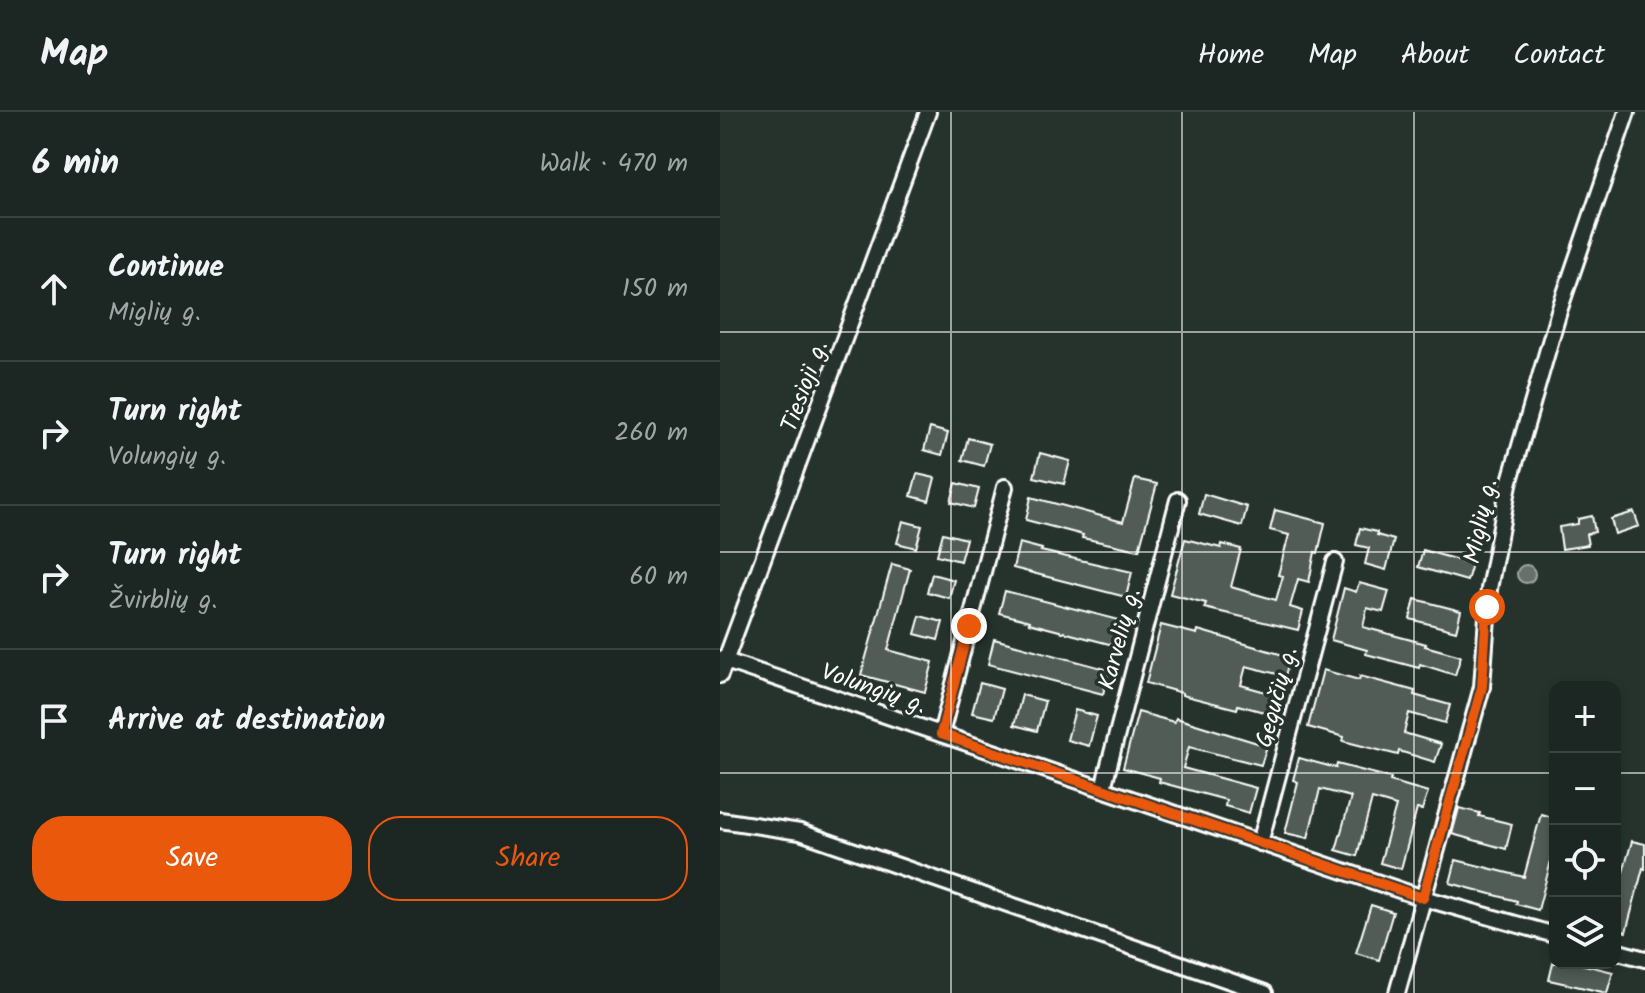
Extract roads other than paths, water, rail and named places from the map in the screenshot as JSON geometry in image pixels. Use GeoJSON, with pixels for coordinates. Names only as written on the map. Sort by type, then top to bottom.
{"type":"FeatureCollection","features":[{"type":"Feature","properties":{"kind":"street","name":"Tiesioji g."},"geometry":{"type":"LineString","coordinates":[[722,665],[928,112]]}},
{"type":"Feature","properties":{"kind":"street","name":"Miglių g."},"geometry":{"type":"LineString","coordinates":[[1397,993],[1482,687],[1489,589],[1509,484],[1559,311],[1627,112]]}},
{"type":"Feature","properties":{"kind":"street"},"geometry":{"type":"LineString","coordinates":[[941,734],[1005,487]]}},
{"type":"Feature","properties":{"kind":"street","name":"Karvelių g."},"geometry":{"type":"LineString","coordinates":[[1103,788],[1178,500]]}},
{"type":"Feature","properties":{"kind":"street","name":"Gegučių g."},"geometry":{"type":"LineString","coordinates":[[1260,843],[1335,562]]}},
{"type":"Feature","properties":{"kind":"street","name":"Volungių g."},"geometry":{"type":"LineString","coordinates":[[722,665],[941,734],[1423,898],[1549,933]]}},
{"type":"Feature","properties":{"kind":"street"},"geometry":{"type":"LineString","coordinates":[[720,820],[800,832],[1265,993]]}},
{"type":"Feature","properties":{"kind":"street"},"geometry":{"type":"LineString","coordinates":[[1621,953],[1645,959]]}}]}
